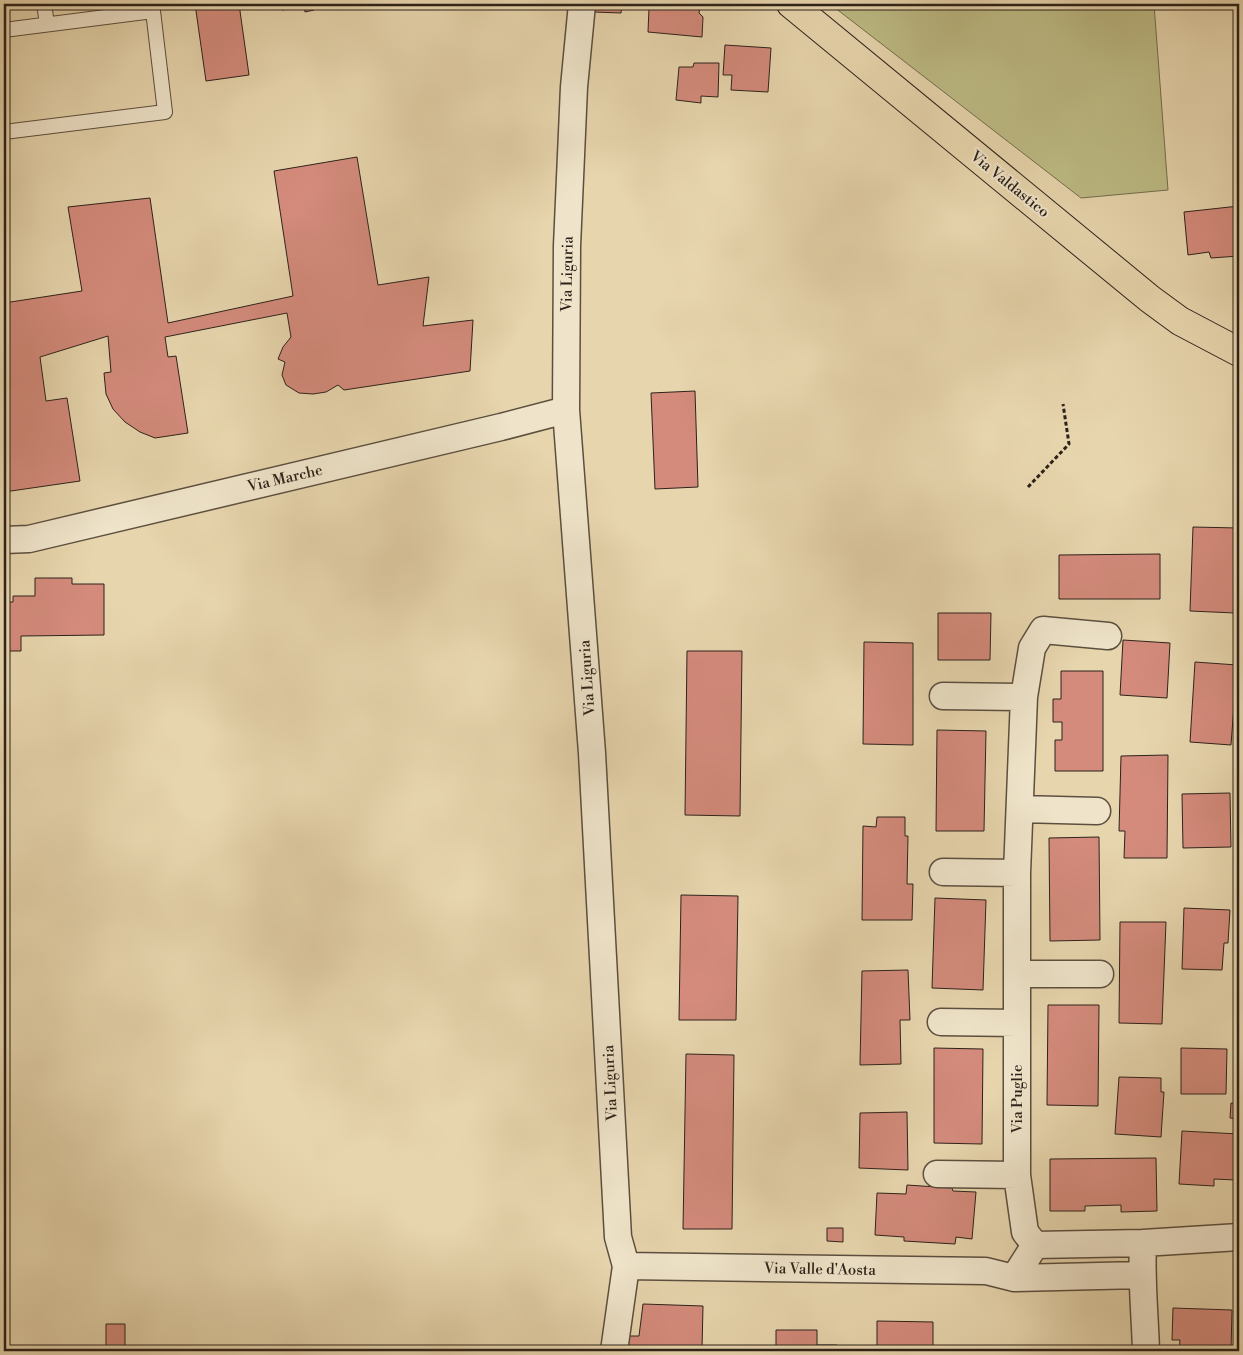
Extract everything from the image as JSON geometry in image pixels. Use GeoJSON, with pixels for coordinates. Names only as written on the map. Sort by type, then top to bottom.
{"type":"FeatureCollection","features":[{"type":"Feature","properties":{"kind":"main road","name":"Via Valdastico"},"geometry":{"type":"LineString","coordinates":[[790,4],[1150,299],[1180,321],[1239,352]]}},
{"type":"Feature","properties":{"kind":"street","name":"Via Liguria"},"geometry":{"type":"LineString","coordinates":[[582,4],[574,87],[567,246],[566,410],[592,753],[618,1237],[626,1266],[614,1351]]}},
{"type":"Feature","properties":{"kind":"street","name":"Via Marche"},"geometry":{"type":"LineString","coordinates":[[4,540],[29,538],[566,410]]}},
{"type":"Feature","properties":{"kind":"street","name":"Via Puglie"},"geometry":{"type":"LineString","coordinates":[[1035,1245],[1025,1232],[1017,1175],[1017,873],[1024,697],[1032,648],[1043,630],[1108,636]]}},
{"type":"Feature","properties":{"kind":"street"},"geometry":{"type":"LineString","coordinates":[[943,696],[1024,697]]}},
{"type":"Feature","properties":{"kind":"street"},"geometry":{"type":"LineString","coordinates":[[1020,809],[1098,812]]}},
{"type":"Feature","properties":{"kind":"street"},"geometry":{"type":"LineString","coordinates":[[943,872],[1017,873]]}},
{"type":"Feature","properties":{"kind":"street"},"geometry":{"type":"LineString","coordinates":[[1017,974],[1100,974]]}},
{"type":"Feature","properties":{"kind":"street"},"geometry":{"type":"LineString","coordinates":[[941,1022],[1017,1023]]}},
{"type":"Feature","properties":{"kind":"street"},"geometry":{"type":"LineString","coordinates":[[937,1174],[1017,1175]]}},
{"type":"Feature","properties":{"kind":"street"},"geometry":{"type":"LineString","coordinates":[[1014,1278],[1035,1245],[1239,1237]]}},
{"type":"Feature","properties":{"kind":"street"},"geometry":{"type":"LineString","coordinates":[[1143,1242],[1141,1275],[1145,1295],[1146,1351]]}},
{"type":"Feature","properties":{"kind":"street","name":"Via Valle d'Aosta"},"geometry":{"type":"LineString","coordinates":[[626,1266],[986,1272],[1014,1278],[1141,1275]]}},
{"type":"Feature","properties":{"kind":"lane"},"geometry":{"type":"LineString","coordinates":[[44,4],[47,24]]}},
{"type":"Feature","properties":{"kind":"lane"},"geometry":{"type":"LineString","coordinates":[[4,30],[153,11],[165,112],[4,132]]}},
{"type":"Feature","properties":{"kind":"path"},"geometry":{"type":"LineString","coordinates":[[1028,487],[1069,444],[1063,404]]}},
{"type":"Feature","properties":{"kind":"shaded area"},"geometry":{"type":"Polygon","coordinates":[[[830,4],[1154,4],[1168,190],[1081,198],[830,4]]]}},
{"type":"Feature","properties":{"kind":"building"},"geometry":{"type":"Polygon","coordinates":[[[195,4],[239,4],[249,75],[206,81],[195,4]]]}},
{"type":"Feature","properties":{"kind":"building"},"geometry":{"type":"Polygon","coordinates":[[[281,4],[319,4],[313,5],[314,10],[305,12],[304,7],[282,10],[281,4]]]}},
{"type":"Feature","properties":{"kind":"building"},"geometry":{"type":"Polygon","coordinates":[[[330,4],[340,4],[340,6],[331,8],[330,4]]]}},
{"type":"Feature","properties":{"kind":"building"},"geometry":{"type":"Polygon","coordinates":[[[595,4],[622,4],[621,13],[594,12],[595,4]]]}},
{"type":"Feature","properties":{"kind":"building"},"geometry":{"type":"Polygon","coordinates":[[[623,4],[700,4],[699,13],[703,17],[702,37],[648,32],[649,8],[623,4]]]}},
{"type":"Feature","properties":{"kind":"building"},"geometry":{"type":"Polygon","coordinates":[[[725,45],[771,48],[768,92],[731,90],[732,75],[723,75],[725,45]]]}},
{"type":"Feature","properties":{"kind":"building"},"geometry":{"type":"Polygon","coordinates":[[[694,63],[719,63],[718,97],[701,96],[701,103],[676,100],[679,67],[693,67],[694,63]]]}},
{"type":"Feature","properties":{"kind":"building"},"geometry":{"type":"Polygon","coordinates":[[[357,157],[378,285],[429,277],[423,326],[473,320],[470,371],[344,390],[338,385],[326,392],[313,394],[299,393],[286,385],[282,375],[285,362],[278,359],[283,347],[291,337],[287,313],[165,337],[168,357],[176,356],[188,433],[155,438],[140,432],[125,422],[113,409],[106,394],[104,373],[111,372],[108,336],[40,357],[46,401],[67,398],[80,481],[4,492],[4,409],[7,408],[4,388],[4,303],[82,291],[68,207],[150,198],[168,323],[293,296],[274,171],[357,157]]]}},
{"type":"Feature","properties":{"kind":"building"},"geometry":{"type":"Polygon","coordinates":[[[1239,206],[1239,256],[1211,258],[1209,252],[1188,255],[1184,212],[1239,206]]]}},
{"type":"Feature","properties":{"kind":"building"},"geometry":{"type":"Polygon","coordinates":[[[695,391],[698,487],[655,489],[651,393],[695,391]]]}},
{"type":"Feature","properties":{"kind":"building"},"geometry":{"type":"Polygon","coordinates":[[[1193,527],[1238,528],[1235,613],[1190,611],[1193,527]]]}},
{"type":"Feature","properties":{"kind":"building"},"geometry":{"type":"Polygon","coordinates":[[[1160,554],[1160,599],[1059,599],[1059,555],[1160,554]]]}},
{"type":"Feature","properties":{"kind":"building"},"geometry":{"type":"Polygon","coordinates":[[[35,578],[72,578],[72,584],[104,584],[104,635],[21,636],[21,651],[4,651],[4,602],[13,602],[13,596],[35,596],[35,578]]]}},
{"type":"Feature","properties":{"kind":"building"},"geometry":{"type":"Polygon","coordinates":[[[938,613],[991,613],[990,660],[938,660],[938,613]]]}},
{"type":"Feature","properties":{"kind":"building"},"geometry":{"type":"Polygon","coordinates":[[[1123,640],[1170,643],[1167,698],[1120,695],[1123,640]]]}},
{"type":"Feature","properties":{"kind":"building"},"geometry":{"type":"Polygon","coordinates":[[[864,642],[913,643],[913,745],[863,744],[864,642]]]}},
{"type":"Feature","properties":{"kind":"building"},"geometry":{"type":"Polygon","coordinates":[[[687,651],[742,651],[740,816],[685,815],[687,651]]]}},
{"type":"Feature","properties":{"kind":"building"},"geometry":{"type":"Polygon","coordinates":[[[1195,662],[1237,665],[1231,745],[1190,742],[1195,662]]]}},
{"type":"Feature","properties":{"kind":"building"},"geometry":{"type":"Polygon","coordinates":[[[1061,671],[1103,671],[1103,771],[1055,771],[1055,740],[1062,740],[1062,722],[1053,722],[1053,699],[1061,699],[1061,671]]]}},
{"type":"Feature","properties":{"kind":"building"},"geometry":{"type":"Polygon","coordinates":[[[937,730],[986,731],[984,831],[936,831],[937,730]]]}},
{"type":"Feature","properties":{"kind":"building"},"geometry":{"type":"Polygon","coordinates":[[[1168,755],[1167,858],[1124,858],[1125,831],[1119,831],[1121,756],[1168,755]]]}},
{"type":"Feature","properties":{"kind":"building"},"geometry":{"type":"Polygon","coordinates":[[[1230,793],[1231,847],[1183,848],[1182,794],[1230,793]]]}},
{"type":"Feature","properties":{"kind":"building"},"geometry":{"type":"Polygon","coordinates":[[[877,817],[905,817],[905,836],[908,836],[907,884],[913,884],[912,920],[862,920],[863,826],[876,827],[877,817]]]}},
{"type":"Feature","properties":{"kind":"building"},"geometry":{"type":"Polygon","coordinates":[[[1099,837],[1100,940],[1050,941],[1049,838],[1099,837]]]}},
{"type":"Feature","properties":{"kind":"building"},"geometry":{"type":"Polygon","coordinates":[[[681,895],[738,896],[736,1020],[679,1020],[681,895]]]}},
{"type":"Feature","properties":{"kind":"building"},"geometry":{"type":"Polygon","coordinates":[[[935,898],[986,900],[983,990],[932,988],[935,898]]]}},
{"type":"Feature","properties":{"kind":"building"},"geometry":{"type":"Polygon","coordinates":[[[1184,908],[1230,910],[1228,943],[1224,943],[1222,970],[1182,969],[1184,908]]]}},
{"type":"Feature","properties":{"kind":"building"},"geometry":{"type":"Polygon","coordinates":[[[1120,922],[1166,922],[1162,1024],[1119,1023],[1120,922]]]}},
{"type":"Feature","properties":{"kind":"building"},"geometry":{"type":"Polygon","coordinates":[[[908,970],[910,1020],[900,1020],[901,1064],[860,1065],[862,971],[908,970]]]}},
{"type":"Feature","properties":{"kind":"building"},"geometry":{"type":"Polygon","coordinates":[[[1048,1005],[1099,1005],[1098,1106],[1047,1105],[1048,1005]]]}},
{"type":"Feature","properties":{"kind":"building"},"geometry":{"type":"Polygon","coordinates":[[[934,1048],[983,1049],[982,1144],[934,1143],[934,1048]]]}},
{"type":"Feature","properties":{"kind":"building"},"geometry":{"type":"Polygon","coordinates":[[[1181,1048],[1227,1049],[1226,1094],[1181,1094],[1181,1048]]]}},
{"type":"Feature","properties":{"kind":"building"},"geometry":{"type":"Polygon","coordinates":[[[686,1054],[734,1055],[732,1229],[683,1229],[686,1054]]]}},
{"type":"Feature","properties":{"kind":"building"},"geometry":{"type":"Polygon","coordinates":[[[1119,1077],[1161,1078],[1161,1092],[1164,1092],[1161,1137],[1115,1134],[1119,1077]]]}},
{"type":"Feature","properties":{"kind":"building"},"geometry":{"type":"Polygon","coordinates":[[[1231,1103],[1239,1104],[1239,1119],[1230,1118],[1231,1103]]]}},
{"type":"Feature","properties":{"kind":"building"},"geometry":{"type":"Polygon","coordinates":[[[907,1112],[908,1170],[859,1168],[860,1113],[907,1112]]]}},
{"type":"Feature","properties":{"kind":"building"},"geometry":{"type":"Polygon","coordinates":[[[1182,1131],[1239,1134],[1236,1180],[1214,1179],[1214,1186],[1179,1184],[1182,1131]]]}},
{"type":"Feature","properties":{"kind":"building"},"geometry":{"type":"Polygon","coordinates":[[[1156,1158],[1157,1211],[1121,1212],[1121,1205],[1085,1206],[1085,1211],[1050,1211],[1050,1159],[1156,1158]]]}},
{"type":"Feature","properties":{"kind":"building"},"geometry":{"type":"Polygon","coordinates":[[[907,1185],[952,1188],[953,1191],[976,1192],[972,1239],[956,1237],[955,1244],[904,1241],[904,1237],[875,1235],[877,1193],[906,1194],[907,1185]]]}},
{"type":"Feature","properties":{"kind":"building"},"geometry":{"type":"Polygon","coordinates":[[[827,1228],[843,1228],[843,1242],[827,1241],[827,1228]]]}},
{"type":"Feature","properties":{"kind":"building"},"geometry":{"type":"Polygon","coordinates":[[[643,1304],[703,1306],[702,1349],[667,1346],[666,1351],[625,1351],[626,1336],[639,1336],[643,1304]]]}},
{"type":"Feature","properties":{"kind":"building"},"geometry":{"type":"Polygon","coordinates":[[[1173,1308],[1232,1310],[1231,1351],[1179,1351],[1180,1340],[1172,1340],[1173,1308]]]}},
{"type":"Feature","properties":{"kind":"building"},"geometry":{"type":"Polygon","coordinates":[[[877,1321],[933,1322],[933,1351],[877,1351],[877,1321]]]}},
{"type":"Feature","properties":{"kind":"building"},"geometry":{"type":"Polygon","coordinates":[[[106,1324],[125,1324],[125,1351],[106,1351],[106,1324]]]}},
{"type":"Feature","properties":{"kind":"building"},"geometry":{"type":"Polygon","coordinates":[[[776,1330],[817,1330],[817,1345],[837,1345],[837,1351],[776,1351],[776,1330]]]}}]}
